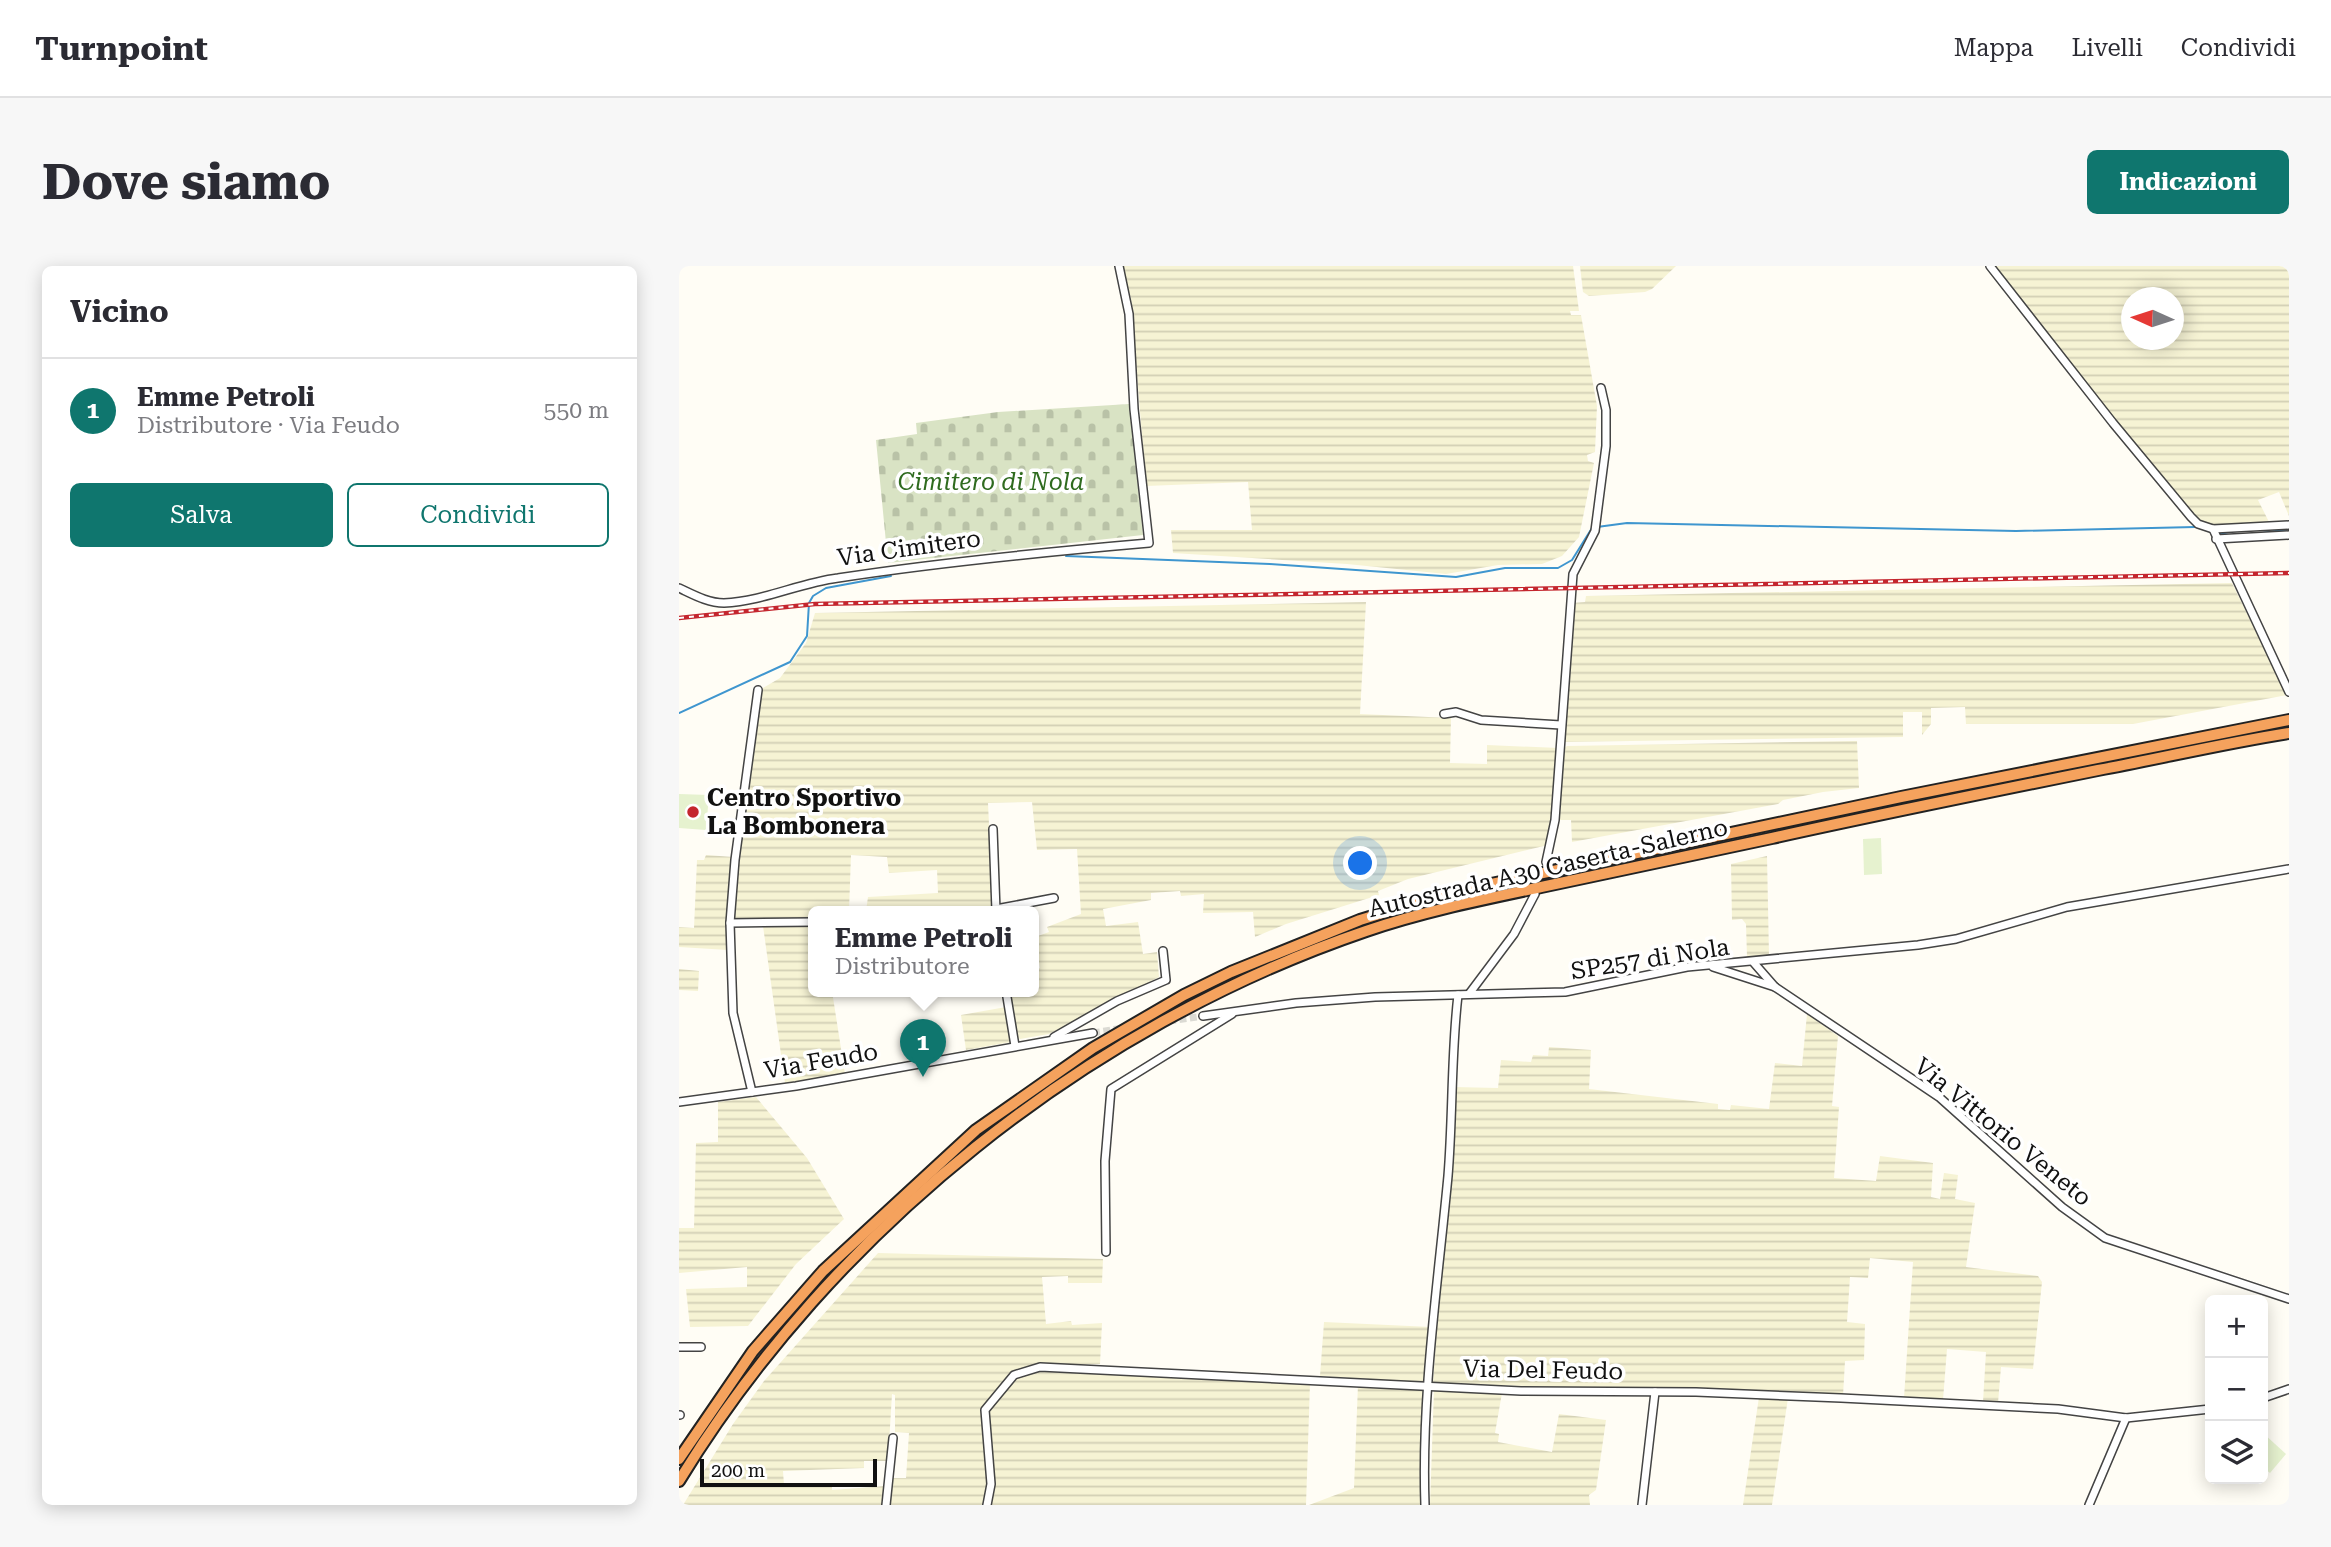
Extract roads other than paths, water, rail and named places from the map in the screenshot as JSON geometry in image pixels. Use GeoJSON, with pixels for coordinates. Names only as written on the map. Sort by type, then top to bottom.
{"type":"FeatureCollection","features":[{"type":"Feature","properties":{"kind":"highway","name":"Autostrada A30 Caserta-Salerno"},"geometry":{"type":"LineString","coordinates":[[679,1459],[753,1351],[823,1271],[976,1130],[1094,1048],[1184,995],[1231,972],[1360,920],[1444,894],[2289,720]]}},
{"type":"Feature","properties":{"kind":"highway","name":"Autostrada A30 Caserta-Salerno"},"geometry":{"type":"LineString","coordinates":[[679,1481],[710,1431],[762,1361],[832,1277],[907,1205],[985,1140],[1101,1058],[1232,986],[1366,931],[1447,907],[1911,808],[2289,733]]}},
{"type":"Feature","properties":{"kind":"street","name":"Via Cimitero"},"geometry":{"type":"LineString","coordinates":[[679,588],[708,601],[723,603],[772,596],[826,579],[963,559],[1149,543],[1134,409],[1129,314],[1119,266]]}},
{"type":"Feature","properties":{"kind":"street"},"geometry":{"type":"LineString","coordinates":[[1990,266],[2031,321],[2198,524],[2213,529],[2289,525]]}},
{"type":"Feature","properties":{"kind":"street"},"geometry":{"type":"LineString","coordinates":[[1546,862],[1555,820],[1573,574],[1595,527],[1606,446],[1601,388]]}},
{"type":"Feature","properties":{"kind":"street"},"geometry":{"type":"LineString","coordinates":[[2213,529],[2289,692]]}},
{"type":"Feature","properties":{"kind":"street"},"geometry":{"type":"LineString","coordinates":[[2216,539],[2289,535]]}},
{"type":"Feature","properties":{"kind":"street"},"geometry":{"type":"LineString","coordinates":[[752,1093],[733,1013],[730,923],[735,860],[758,690]]}},
{"type":"Feature","properties":{"kind":"street"},"geometry":{"type":"LineString","coordinates":[[1444,714],[1456,712],[1481,720],[1561,725]]}},
{"type":"Feature","properties":{"kind":"street"},"geometry":{"type":"LineString","coordinates":[[993,829],[996,906]]}},
{"type":"Feature","properties":{"kind":"street","name":"SP257 di Nola"},"geometry":{"type":"LineString","coordinates":[[1203,1016],[1296,1003],[1565,992],[1707,965],[1754,963],[1946,940],[2098,901],[2289,869]]}},
{"type":"Feature","properties":{"kind":"street"},"geometry":{"type":"LineString","coordinates":[[1469,995],[1514,933],[1535,894]]}},
{"type":"Feature","properties":{"kind":"street"},"geometry":{"type":"LineString","coordinates":[[1015,906],[1054,898]]}},
{"type":"Feature","properties":{"kind":"street"},"geometry":{"type":"LineString","coordinates":[[730,923],[808,922]]}},
{"type":"Feature","properties":{"kind":"street"},"geometry":{"type":"LineString","coordinates":[[1050,1040],[1117,1001],[1166,980],[1163,951]]}},
{"type":"Feature","properties":{"kind":"street"},"geometry":{"type":"LineString","coordinates":[[1767,977],[1766,968],[1773,961]]}},
{"type":"Feature","properties":{"kind":"street"},"geometry":{"type":"LineString","coordinates":[[1754,963],[1775,987]]}},
{"type":"Feature","properties":{"kind":"street","name":"Via Vittorio Veneto"},"geometry":{"type":"LineString","coordinates":[[1707,965],[1775,987],[1939,1097],[2062,1207],[2105,1238],[2289,1299]]}},
{"type":"Feature","properties":{"kind":"street"},"geometry":{"type":"LineString","coordinates":[[1425,1505],[1430,1386],[1451,1138],[1451,1064],[1458,995]]}},
{"type":"Feature","properties":{"kind":"street"},"geometry":{"type":"LineString","coordinates":[[1007,997],[1015,1046]]}},
{"type":"Feature","properties":{"kind":"street"},"geometry":{"type":"LineString","coordinates":[[1106,1251],[1105,1161],[1111,1089],[1208,1032],[1235,1011]]}},
{"type":"Feature","properties":{"kind":"street","name":"Via Feudo"},"geometry":{"type":"LineString","coordinates":[[679,1102],[752,1093],[1093,1033]]}},
{"type":"Feature","properties":{"kind":"street"},"geometry":{"type":"LineString","coordinates":[[679,1347],[701,1346]]}},
{"type":"Feature","properties":{"kind":"street","name":"Via Del Feudo"},"geometry":{"type":"LineString","coordinates":[[987,1505],[991,1484],[985,1410],[1014,1375],[1031,1368],[1103,1368],[1521,1391],[1655,1392]]}},
{"type":"Feature","properties":{"kind":"street"},"geometry":{"type":"LineString","coordinates":[[2268,1396],[2289,1390]]}},
{"type":"Feature","properties":{"kind":"street"},"geometry":{"type":"LineString","coordinates":[[1642,1505],[1655,1392],[2028,1407],[2092,1412],[2126,1418],[2205,1410]]}},
{"type":"Feature","properties":{"kind":"street"},"geometry":{"type":"LineString","coordinates":[[2089,1505],[2126,1418]]}},
{"type":"Feature","properties":{"kind":"street"},"geometry":{"type":"LineString","coordinates":[[886,1505],[893,1438]]}},
{"type":"Feature","properties":{"kind":"waterway"},"geometry":{"type":"LineString","coordinates":[[1597,527],[1627,523],[2016,531],[2195,527]]}},
{"type":"Feature","properties":{"kind":"waterway"},"geometry":{"type":"LineString","coordinates":[[1066,556],[1270,564],[1456,577],[1505,568],[1558,568],[1572,560],[1592,528]]}},
{"type":"Feature","properties":{"kind":"waterway"},"geometry":{"type":"LineString","coordinates":[[2262,533],[2289,529]]}},
{"type":"Feature","properties":{"kind":"waterway"},"geometry":{"type":"LineString","coordinates":[[2219,533],[2229,535]]}},
{"type":"Feature","properties":{"kind":"waterway"},"geometry":{"type":"LineString","coordinates":[[679,713],[790,662],[807,636],[809,603],[813,596],[826,588],[891,576]]}},
{"type":"Feature","properties":{"kind":"tunnel"},"geometry":{"type":"LineString","coordinates":[[1169,1021],[1203,1016]]}},
{"type":"Feature","properties":{"kind":"tunnel"},"geometry":{"type":"LineString","coordinates":[[1093,1033],[1123,1028]]}},
{"type":"Feature","properties":{"kind":"railway"},"geometry":{"type":"LineString","coordinates":[[679,618],[815,604],[2289,573]]}},
{"type":"Feature","properties":{"kind":"place","name":"Centro Sportivo La Bombonera"},"geometry":{"type":"Point","coordinates":[693,812]}},
{"type":"Feature","properties":{"kind":"place","name":"Emme Petroli"},"geometry":{"type":"Point","coordinates":[923,1077]}},
{"type":"Feature","properties":{"kind":"park label","name":"Cimitero di Nola"},"geometry":{"type":"Point","coordinates":[991,482]}}]}
